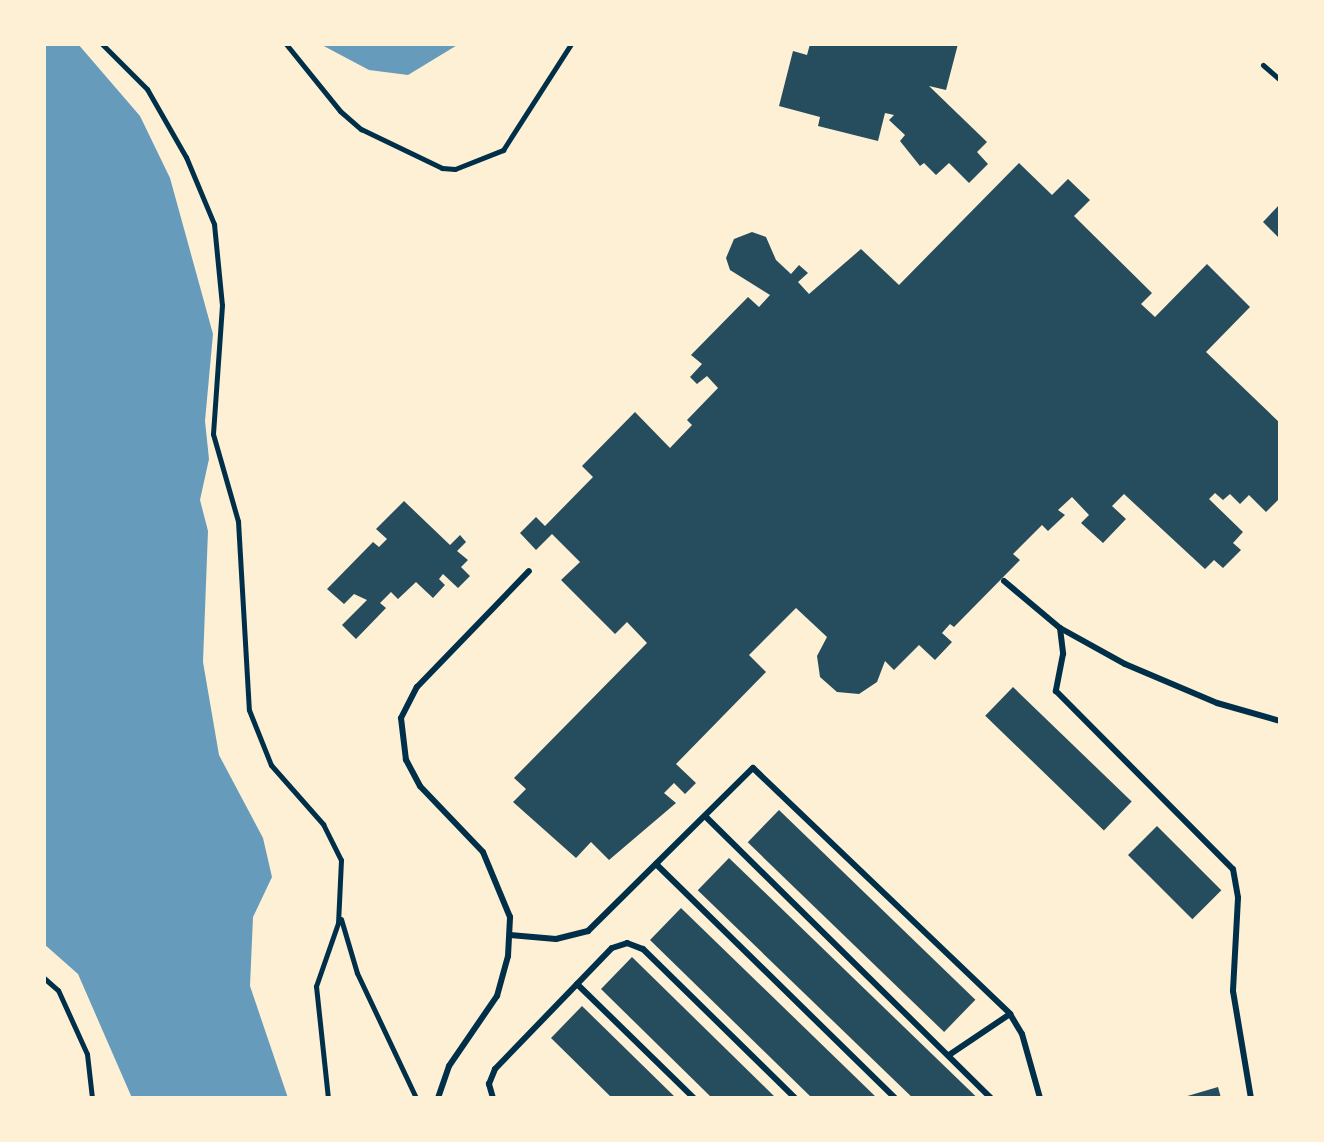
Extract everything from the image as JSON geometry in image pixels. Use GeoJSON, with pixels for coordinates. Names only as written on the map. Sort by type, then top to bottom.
{"type":"FeatureCollection","features":[{"type":"Feature","properties":{"kind":"lane"},"geometry":{"type":"LineString","coordinates":[[438,1098],[453,1059],[497,996],[510,935],[507,908],[492,866],[420,786],[406,760],[401,718],[417,687],[529,571]]}},
{"type":"Feature","properties":{"kind":"lane"},"geometry":{"type":"LineString","coordinates":[[1004,581],[1060,628],[1172,685],[1280,721]]}},
{"type":"Feature","properties":{"kind":"lane"},"geometry":{"type":"LineString","coordinates":[[1060,628],[1063,654],[1056,691],[1233,869],[1238,898],[1231,962],[1234,1010],[1251,1098]]}},
{"type":"Feature","properties":{"kind":"lane"},"geometry":{"type":"LineString","coordinates":[[510,935],[556,939],[588,931],[753,768],[1010,1014],[1022,1034],[1040,1098]]}},
{"type":"Feature","properties":{"kind":"lane"},"geometry":{"type":"LineString","coordinates":[[705,816],[991,1098]]}},
{"type":"Feature","properties":{"kind":"lane"},"geometry":{"type":"LineString","coordinates":[[656,864],[895,1098]]}},
{"type":"Feature","properties":{"kind":"lane"},"geometry":{"type":"LineString","coordinates":[[493,1098],[491,1076],[528,1033],[612,948],[638,945],[795,1098]]}},
{"type":"Feature","properties":{"kind":"lane"},"geometry":{"type":"LineString","coordinates":[[577,984],[694,1098]]}},
{"type":"Feature","properties":{"kind":"lane"},"geometry":{"type":"LineString","coordinates":[[949,1055],[1010,1014]]}},
{"type":"Feature","properties":{"kind":"path"},"geometry":{"type":"LineString","coordinates":[[102,44],[147,89],[186,157],[214,224],[222,305],[212,426],[238,521],[249,710],[271,765],[339,850],[339,910],[357,973],[416,1098]]}},
{"type":"Feature","properties":{"kind":"path"},"geometry":{"type":"LineString","coordinates":[[286,44],[340,111],[361,129],[442,168],[455,169],[503,150],[571,44]]}},
{"type":"Feature","properties":{"kind":"path"},"geometry":{"type":"LineString","coordinates":[[1263,65],[1280,80]]}},
{"type":"Feature","properties":{"kind":"path"},"geometry":{"type":"LineString","coordinates":[[328,1098],[316,986],[339,910]]}},
{"type":"Feature","properties":{"kind":"path"},"geometry":{"type":"LineString","coordinates":[[44,978],[58,990],[87,1054],[92,1098]]}},
{"type":"Feature","properties":{"kind":"water"},"geometry":{"type":"Polygon","coordinates":[[[44,44],[78,44],[140,116],[170,178],[213,334],[205,421],[209,459],[200,500],[208,531],[203,662],[219,755],[263,838],[272,877],[253,917],[250,986],[288,1098],[132,1098],[78,974],[44,944],[44,44]]]}},
{"type":"Feature","properties":{"kind":"water"},"geometry":{"type":"Polygon","coordinates":[[[320,44],[459,44],[408,75],[369,70],[320,44]]]}},
{"type":"Feature","properties":{"kind":"building"},"geometry":{"type":"Polygon","coordinates":[[[810,44],[958,44],[946,90],[929,86],[987,142],[977,152],[988,164],[969,183],[949,163],[936,175],[924,163],[920,166],[900,141],[905,135],[889,120],[894,115],[885,113],[878,141],[818,126],[820,117],[779,106],[793,51],[807,55],[810,44]]]}},
{"type":"Feature","properties":{"kind":"building"},"geometry":{"type":"Polygon","coordinates":[[[1019,163],[1052,195],[1068,179],[1090,200],[1074,216],[1152,293],[1141,304],[1155,317],[1207,264],[1250,307],[1206,352],[1280,423],[1280,498],[1266,512],[1249,495],[1240,504],[1230,494],[1223,500],[1215,493],[1209,499],[1243,532],[1233,543],[1241,550],[1223,568],[1214,560],[1205,569],[1124,494],[1112,506],[1126,519],[1103,543],[1081,523],[1089,515],[1072,497],[1058,510],[1065,515],[1048,531],[1042,525],[1013,554],[1020,560],[954,627],[950,624],[942,633],[952,642],[935,660],[919,645],[894,670],[885,661],[877,682],[859,694],[837,692],[820,677],[817,656],[827,637],[796,608],[749,655],[766,672],[676,764],[696,783],[685,794],[674,783],[664,793],[676,803],[609,860],[591,842],[576,858],[513,802],[526,789],[514,778],[647,643],[627,622],[615,634],[561,580],[580,562],[552,534],[536,550],[520,533],[536,517],[545,526],[593,477],[582,466],[635,412],[670,448],[692,425],[687,420],[718,388],[707,376],[697,384],[690,377],[702,364],[691,355],[748,297],[759,307],[770,295],[730,270],[726,258],[734,239],[752,232],[766,237],[776,260],[791,274],[799,265],[808,273],[798,282],[809,294],[861,249],[899,285],[1019,163]]]}},
{"type":"Feature","properties":{"kind":"building"},"geometry":{"type":"Polygon","coordinates":[[[1280,204],[1280,239],[1263,222],[1280,204]]]}},
{"type":"Feature","properties":{"kind":"building"},"geometry":{"type":"Polygon","coordinates":[[[404,501],[450,545],[460,535],[466,542],[457,551],[468,560],[461,567],[470,576],[458,588],[443,574],[439,579],[445,585],[433,598],[416,582],[398,599],[391,592],[380,603],[386,608],[356,639],[342,625],[367,600],[354,594],[344,604],[327,589],[373,542],[379,547],[387,539],[376,529],[404,501]]]}},
{"type":"Feature","properties":{"kind":"building"},"geometry":{"type":"Polygon","coordinates":[[[1013,687],[1132,802],[1104,830],[985,716],[1013,687]]]}},
{"type":"Feature","properties":{"kind":"building"},"geometry":{"type":"Polygon","coordinates":[[[779,810],[975,1000],[944,1032],[748,842],[779,810]]]}},
{"type":"Feature","properties":{"kind":"building"},"geometry":{"type":"Polygon","coordinates":[[[1157,826],[1221,890],[1192,919],[1128,855],[1157,826]]]}},
{"type":"Feature","properties":{"kind":"building"},"geometry":{"type":"Polygon","coordinates":[[[729,858],[976,1097],[913,1098],[698,890],[729,858]]]}},
{"type":"Feature","properties":{"kind":"building"},"geometry":{"type":"Polygon","coordinates":[[[681,908],[877,1098],[812,1098],[650,940],[681,908]]]}},
{"type":"Feature","properties":{"kind":"building"},"geometry":{"type":"Polygon","coordinates":[[[632,957],[776,1098],[712,1098],[601,989],[632,957]]]}},
{"type":"Feature","properties":{"kind":"building"},"geometry":{"type":"Polygon","coordinates":[[[582,1006],[676,1098],[612,1098],[551,1038],[582,1006]]]}},
{"type":"Feature","properties":{"kind":"building"},"geometry":{"type":"Polygon","coordinates":[[[1218,1087],[1221,1098],[1184,1098],[1184,1097],[1218,1087]]]}}]}
